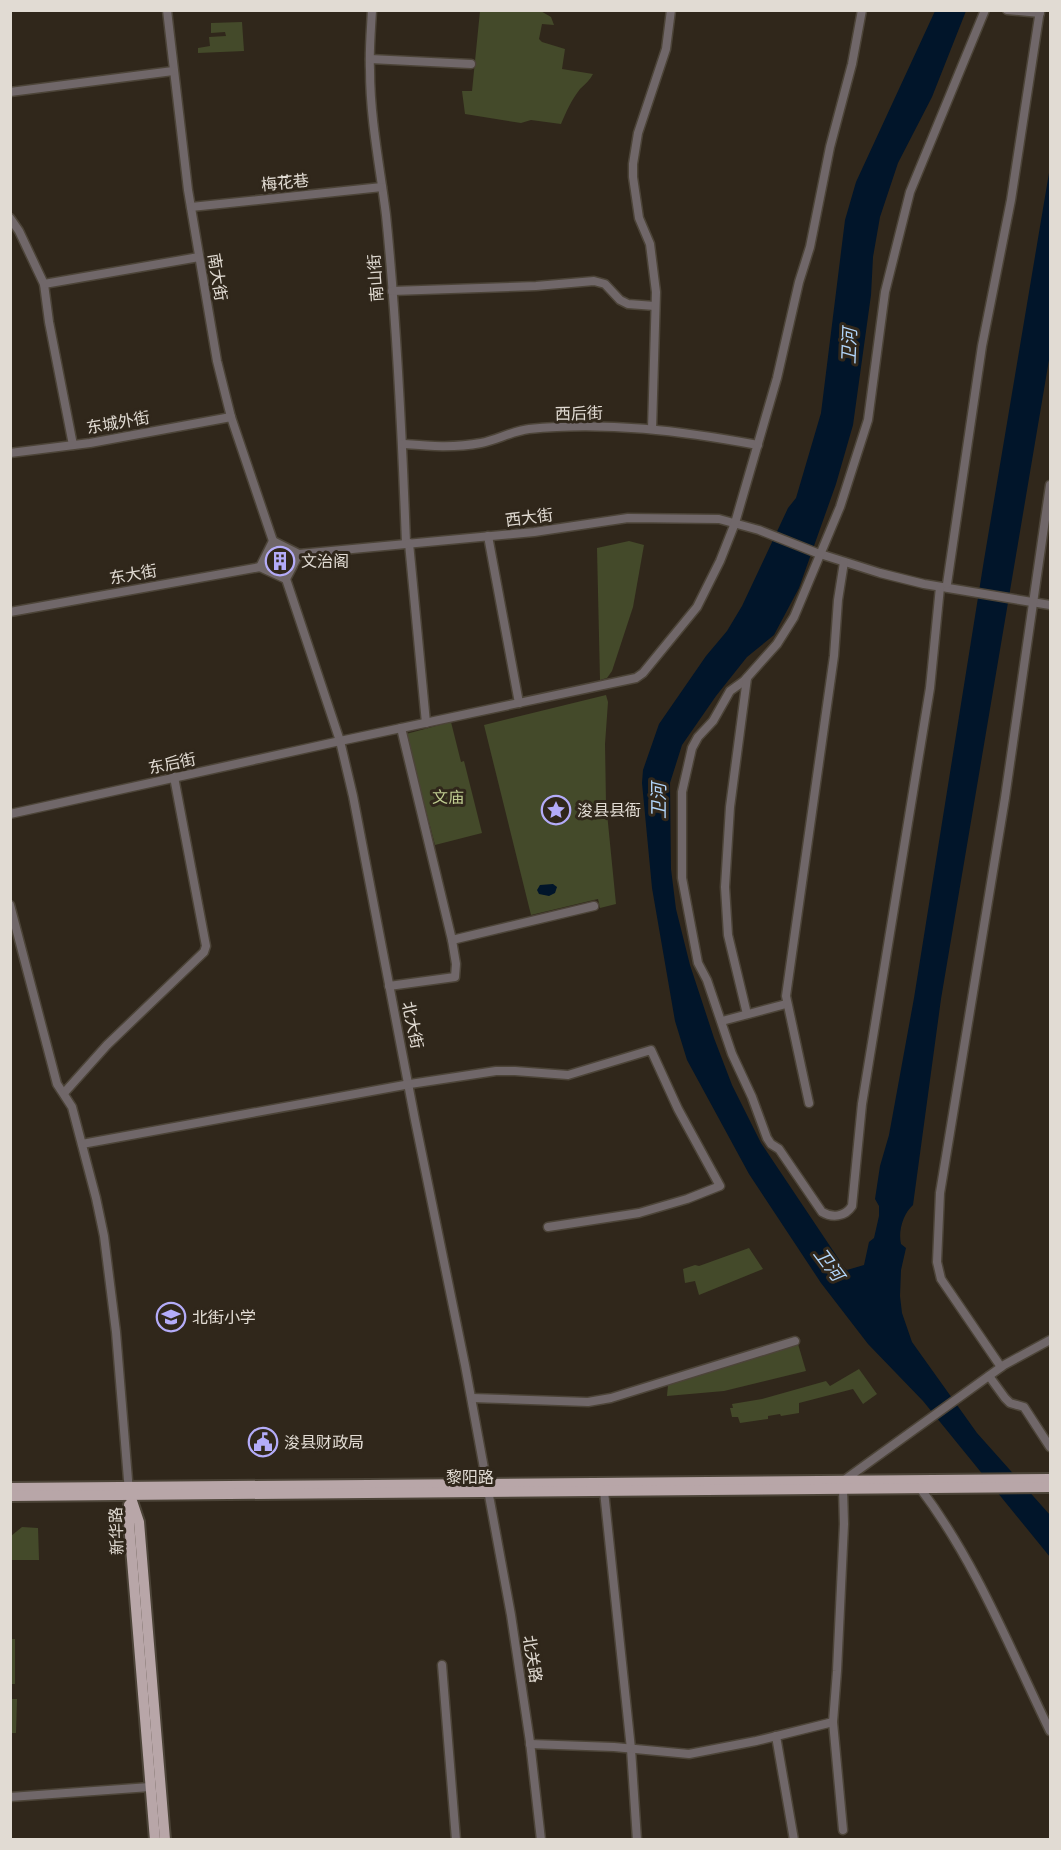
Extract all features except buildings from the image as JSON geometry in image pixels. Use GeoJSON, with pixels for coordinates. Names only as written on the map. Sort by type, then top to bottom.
{"type":"FeatureCollection","features":[{"type":"Feature","properties":{"kind":"main road"},"geometry":{"type":"LineString","coordinates":[[927,1486],[1050,1479]]}},
{"type":"Feature","properties":{"kind":"main road","name":"黎阳路"},"geometry":{"type":"LineString","coordinates":[[488,1488],[604,1491],[843,1485]]}},
{"type":"Feature","properties":{"kind":"main road","name":"黎阳路"},"geometry":{"type":"LineString","coordinates":[[10,1488],[129,1491],[927,1486]]}},
{"type":"Feature","properties":{"kind":"main road"},"geometry":{"type":"LineString","coordinates":[[927,1486],[1050,1487]]}},
{"type":"Feature","properties":{"kind":"main road","name":"黎阳路"},"geometry":{"type":"LineString","coordinates":[[10,1496],[129,1491]]}},
{"type":"Feature","properties":{"kind":"main road","name":"新华路"},"geometry":{"type":"LineString","coordinates":[[129,1491],[129,1523],[154,1839]]}},
{"type":"Feature","properties":{"kind":"main road","name":"新华路"},"geometry":{"type":"LineString","coordinates":[[129,1491],[139,1522],[165,1839]]}},
{"type":"Feature","properties":{"kind":"street","name":"南大街"},"geometry":{"type":"LineString","coordinates":[[166,10],[191,207],[217,362],[231,417],[273,541]]}},
{"type":"Feature","properties":{"kind":"street","name":"南山街"},"geometry":{"type":"LineString","coordinates":[[372,10],[370,59],[374,124],[392,291],[408,543],[426,723]]}},
{"type":"Feature","properties":{"kind":"street"},"geometry":{"type":"LineString","coordinates":[[652,429],[655,282],[648,237],[639,218],[633,164],[638,133],[666,48],[671,10]]}},
{"type":"Feature","properties":{"kind":"street","name":"东后街"},"geometry":{"type":"LineString","coordinates":[[10,814],[636,678],[644,673],[697,607],[720,561],[735,523],[777,378],[799,282],[810,247],[830,147],[852,64],[862,10]]}},
{"type":"Feature","properties":{"kind":"street"},"geometry":{"type":"LineString","coordinates":[[985,10],[910,192],[885,292],[868,420],[840,507],[794,617],[777,644],[747,678],[730,691],[713,721],[698,737],[692,748],[682,792],[682,878],[698,963],[707,980],[732,1054],[771,1144],[779,1149],[822,1212],[828,1215],[839,1215],[852,1206],[862,1104],[930,688],[982,346],[1011,200],[1040,12],[1007,10]]}},
{"type":"Feature","properties":{"kind":"street"},"geometry":{"type":"LineString","coordinates":[[370,59],[471,64]]}},
{"type":"Feature","properties":{"kind":"street"},"geometry":{"type":"LineString","coordinates":[[10,92],[173,71]]}},
{"type":"Feature","properties":{"kind":"street","name":"梅花巷"},"geometry":{"type":"LineString","coordinates":[[191,207],[382,187]]}},
{"type":"Feature","properties":{"kind":"street"},"geometry":{"type":"LineString","coordinates":[[10,218],[19,231],[44,284],[49,322],[73,445]]}},
{"type":"Feature","properties":{"kind":"street"},"geometry":{"type":"LineString","coordinates":[[44,284],[199,257]]}},
{"type":"Feature","properties":{"kind":"street"},"geometry":{"type":"LineString","coordinates":[[392,291],[536,286],[594,281],[605,284],[620,300],[628,304],[655,306]]}},
{"type":"Feature","properties":{"kind":"street","name":"东城外街"},"geometry":{"type":"LineString","coordinates":[[10,453],[73,445],[231,417]]}},
{"type":"Feature","properties":{"kind":"street","name":"西后街"},"geometry":{"type":"LineString","coordinates":[[403,444],[462,446],[482,443],[527,429],[583,427],[695,433],[758,445]]}},
{"type":"Feature","properties":{"kind":"street"},"geometry":{"type":"LineString","coordinates":[[1001,1367],[940,1279],[937,1262],[940,1192],[1005,798],[1028,601],[1050,485]]}},
{"type":"Feature","properties":{"kind":"street","name":"西大街"},"geometry":{"type":"LineString","coordinates":[[299,554],[534,532],[628,518],[719,519],[880,573],[958,590],[1050,605]]}},
{"type":"Feature","properties":{"kind":"street"},"geometry":{"type":"LineString","coordinates":[[488,536],[519,703]]}},
{"type":"Feature","properties":{"kind":"street"},"geometry":{"type":"LineString","coordinates":[[273,541],[299,554],[286,579],[260,567],[273,541]]}},
{"type":"Feature","properties":{"kind":"street"},"geometry":{"type":"LineString","coordinates":[[809,1103],[786,1004],[797,908],[834,656],[838,600],[844,562]]}},
{"type":"Feature","properties":{"kind":"street","name":"东大街"},"geometry":{"type":"LineString","coordinates":[[10,612],[260,567]]}},
{"type":"Feature","properties":{"kind":"street","name":"北大街"},"geometry":{"type":"LineString","coordinates":[[286,579],[340,741],[353,796],[488,1488]]}},
{"type":"Feature","properties":{"kind":"street"},"geometry":{"type":"LineString","coordinates":[[747,678],[730,807],[725,887],[728,934],[747,1014]]}},
{"type":"Feature","properties":{"kind":"street"},"geometry":{"type":"LineString","coordinates":[[389,986],[457,976],[452,940],[401,728]]}},
{"type":"Feature","properties":{"kind":"street"},"geometry":{"type":"LineString","coordinates":[[64,1093],[107,1045],[204,952],[206,946],[174,777]]}},
{"type":"Feature","properties":{"kind":"street"},"geometry":{"type":"LineString","coordinates":[[10,905],[57,1084],[72,1107],[96,1198],[107,1257],[116,1332],[129,1491]]}},
{"type":"Feature","properties":{"kind":"street"},"geometry":{"type":"LineString","coordinates":[[452,940],[594,906]]}},
{"type":"Feature","properties":{"kind":"street"},"geometry":{"type":"LineString","coordinates":[[722,1021],[786,1004]]}},
{"type":"Feature","properties":{"kind":"street"},"geometry":{"type":"LineString","coordinates":[[82,1144],[410,1084],[496,1071],[568,1075],[651,1050],[678,1109],[720,1186],[687,1199],[639,1213],[548,1227]]}},
{"type":"Feature","properties":{"kind":"street"},"geometry":{"type":"LineString","coordinates":[[843,1830],[833,1722],[844,1524],[843,1485],[1001,1367],[1050,1340]]}},
{"type":"Feature","properties":{"kind":"street"},"geometry":{"type":"LineString","coordinates":[[472,1398],[588,1402],[610,1398],[795,1341]]}},
{"type":"Feature","properties":{"kind":"street"},"geometry":{"type":"LineString","coordinates":[[989,1376],[1010,1403],[1024,1407],[1050,1447]]}},
{"type":"Feature","properties":{"kind":"street"},"geometry":{"type":"LineString","coordinates":[[927,1486],[939,1513],[983,1591],[1050,1731]]}},
{"type":"Feature","properties":{"kind":"street","name":"北关路"},"geometry":{"type":"LineString","coordinates":[[488,1488],[511,1615],[541,1839]]}},
{"type":"Feature","properties":{"kind":"street"},"geometry":{"type":"LineString","coordinates":[[604,1491],[631,1749],[637,1839]]}},
{"type":"Feature","properties":{"kind":"street"},"geometry":{"type":"LineString","coordinates":[[442,1665],[456,1839]]}},
{"type":"Feature","properties":{"kind":"street"},"geometry":{"type":"LineString","coordinates":[[530,1744],[567,1744],[689,1754],[833,1722]]}},
{"type":"Feature","properties":{"kind":"street"},"geometry":{"type":"LineString","coordinates":[[776,1736],[794,1839]]}},
{"type":"Feature","properties":{"kind":"street"},"geometry":{"type":"LineString","coordinates":[[10,1797],[150,1786]]}},
{"type":"Feature","properties":{"kind":"green space"},"geometry":{"type":"Polygon","coordinates":[[[539,10],[551,17],[554,25],[542,24],[539,39],[565,49],[562,69],[593,74],[574,97],[561,124],[531,120],[521,123],[465,114],[462,91],[472,91],[480,11],[539,10]]]}},
{"type":"Feature","properties":{"kind":"green space"},"geometry":{"type":"Polygon","coordinates":[[[242,22],[244,51],[198,53],[198,48],[210,46],[209,37],[226,36],[225,32],[211,33],[211,23],[242,22]]]}},
{"type":"Feature","properties":{"kind":"green space"},"geometry":{"type":"Polygon","coordinates":[[[629,541],[644,545],[633,607],[612,671],[607,678],[600,680],[597,548],[629,541]]]}},
{"type":"Feature","properties":{"kind":"green space","name":"浚县县衙"},"geometry":{"type":"Polygon","coordinates":[[[606,695],[608,702],[605,744],[606,803],[616,904],[600,908],[598,899],[531,915],[484,725],[606,695]]]}},
{"type":"Feature","properties":{"kind":"green space","name":"文庙"},"geometry":{"type":"Polygon","coordinates":[[[451,722],[461,762],[464,761],[482,833],[435,845],[406,734],[451,722]]]}},
{"type":"Feature","properties":{"kind":"green space"},"geometry":{"type":"Polygon","coordinates":[[[749,1248],[763,1269],[699,1295],[695,1281],[685,1283],[683,1269],[699,1266],[749,1248]]]}},
{"type":"Feature","properties":{"kind":"green space"},"geometry":{"type":"Polygon","coordinates":[[[798,1344],[806,1371],[724,1391],[667,1396],[668,1385],[798,1344]]]}},
{"type":"Feature","properties":{"kind":"green space"},"geometry":{"type":"Polygon","coordinates":[[[859,1369],[877,1394],[863,1404],[853,1389],[799,1403],[799,1413],[768,1416],[768,1419],[740,1423],[738,1417],[732,1417],[730,1408],[733,1408],[732,1404],[762,1399],[826,1381],[830,1386],[859,1369]]]}},
{"type":"Feature","properties":{"kind":"green space"},"geometry":{"type":"Polygon","coordinates":[[[22,1527],[38,1528],[39,1560],[11,1560],[11,1536],[22,1527]]]}},
{"type":"Feature","properties":{"kind":"green space"},"geometry":{"type":"Polygon","coordinates":[[[11,1639],[15,1639],[15,1684],[11,1684],[11,1639]]]}},
{"type":"Feature","properties":{"kind":"green space"},"geometry":{"type":"Polygon","coordinates":[[[11,1699],[17,1699],[16,1733],[11,1733],[11,1699]]]}},
{"type":"Feature","properties":{"kind":"water","name":"卫河"},"geometry":{"type":"Polygon","coordinates":[[[935,11],[966,11],[932,97],[898,163],[880,217],[853,425],[836,484],[799,588],[774,635],[747,657],[682,745],[670,783],[671,869],[676,909],[690,965],[732,1085],[761,1143],[844,1267],[847,1270],[864,1265],[869,1242],[874,1238],[879,1216],[879,1206],[875,1199],[880,1166],[889,1135],[914,998],[1050,167],[1050,354],[941,999],[913,1205],[906,1213],[901,1228],[901,1244],[906,1248],[901,1270],[900,1296],[902,1313],[912,1342],[977,1433],[1050,1515],[1050,1557],[923,1401],[868,1344],[821,1283],[749,1174],[687,1060],[675,1021],[652,888],[642,783],[643,770],[659,724],[706,656],[727,631],[742,606],[788,508],[796,498],[821,413],[845,220],[856,182],[935,11]]]}},
{"type":"Feature","properties":{"kind":"water"},"geometry":{"type":"Polygon","coordinates":[[[553,884],[557,887],[555,893],[549,896],[539,894],[537,890],[540,885],[553,884]]]}},
{"type":"Feature","properties":{"kind":"place","name":"文治阁"},"geometry":{"type":"Point","coordinates":[280,561]}},
{"type":"Feature","properties":{"kind":"place","name":"浚县县衙"},"geometry":{"type":"Point","coordinates":[556,810]}},
{"type":"Feature","properties":{"kind":"place","name":"北街小学"},"geometry":{"type":"Point","coordinates":[171,1317]}},
{"type":"Feature","properties":{"kind":"place","name":"浚县财政局"},"geometry":{"type":"Point","coordinates":[263,1442]}}]}
